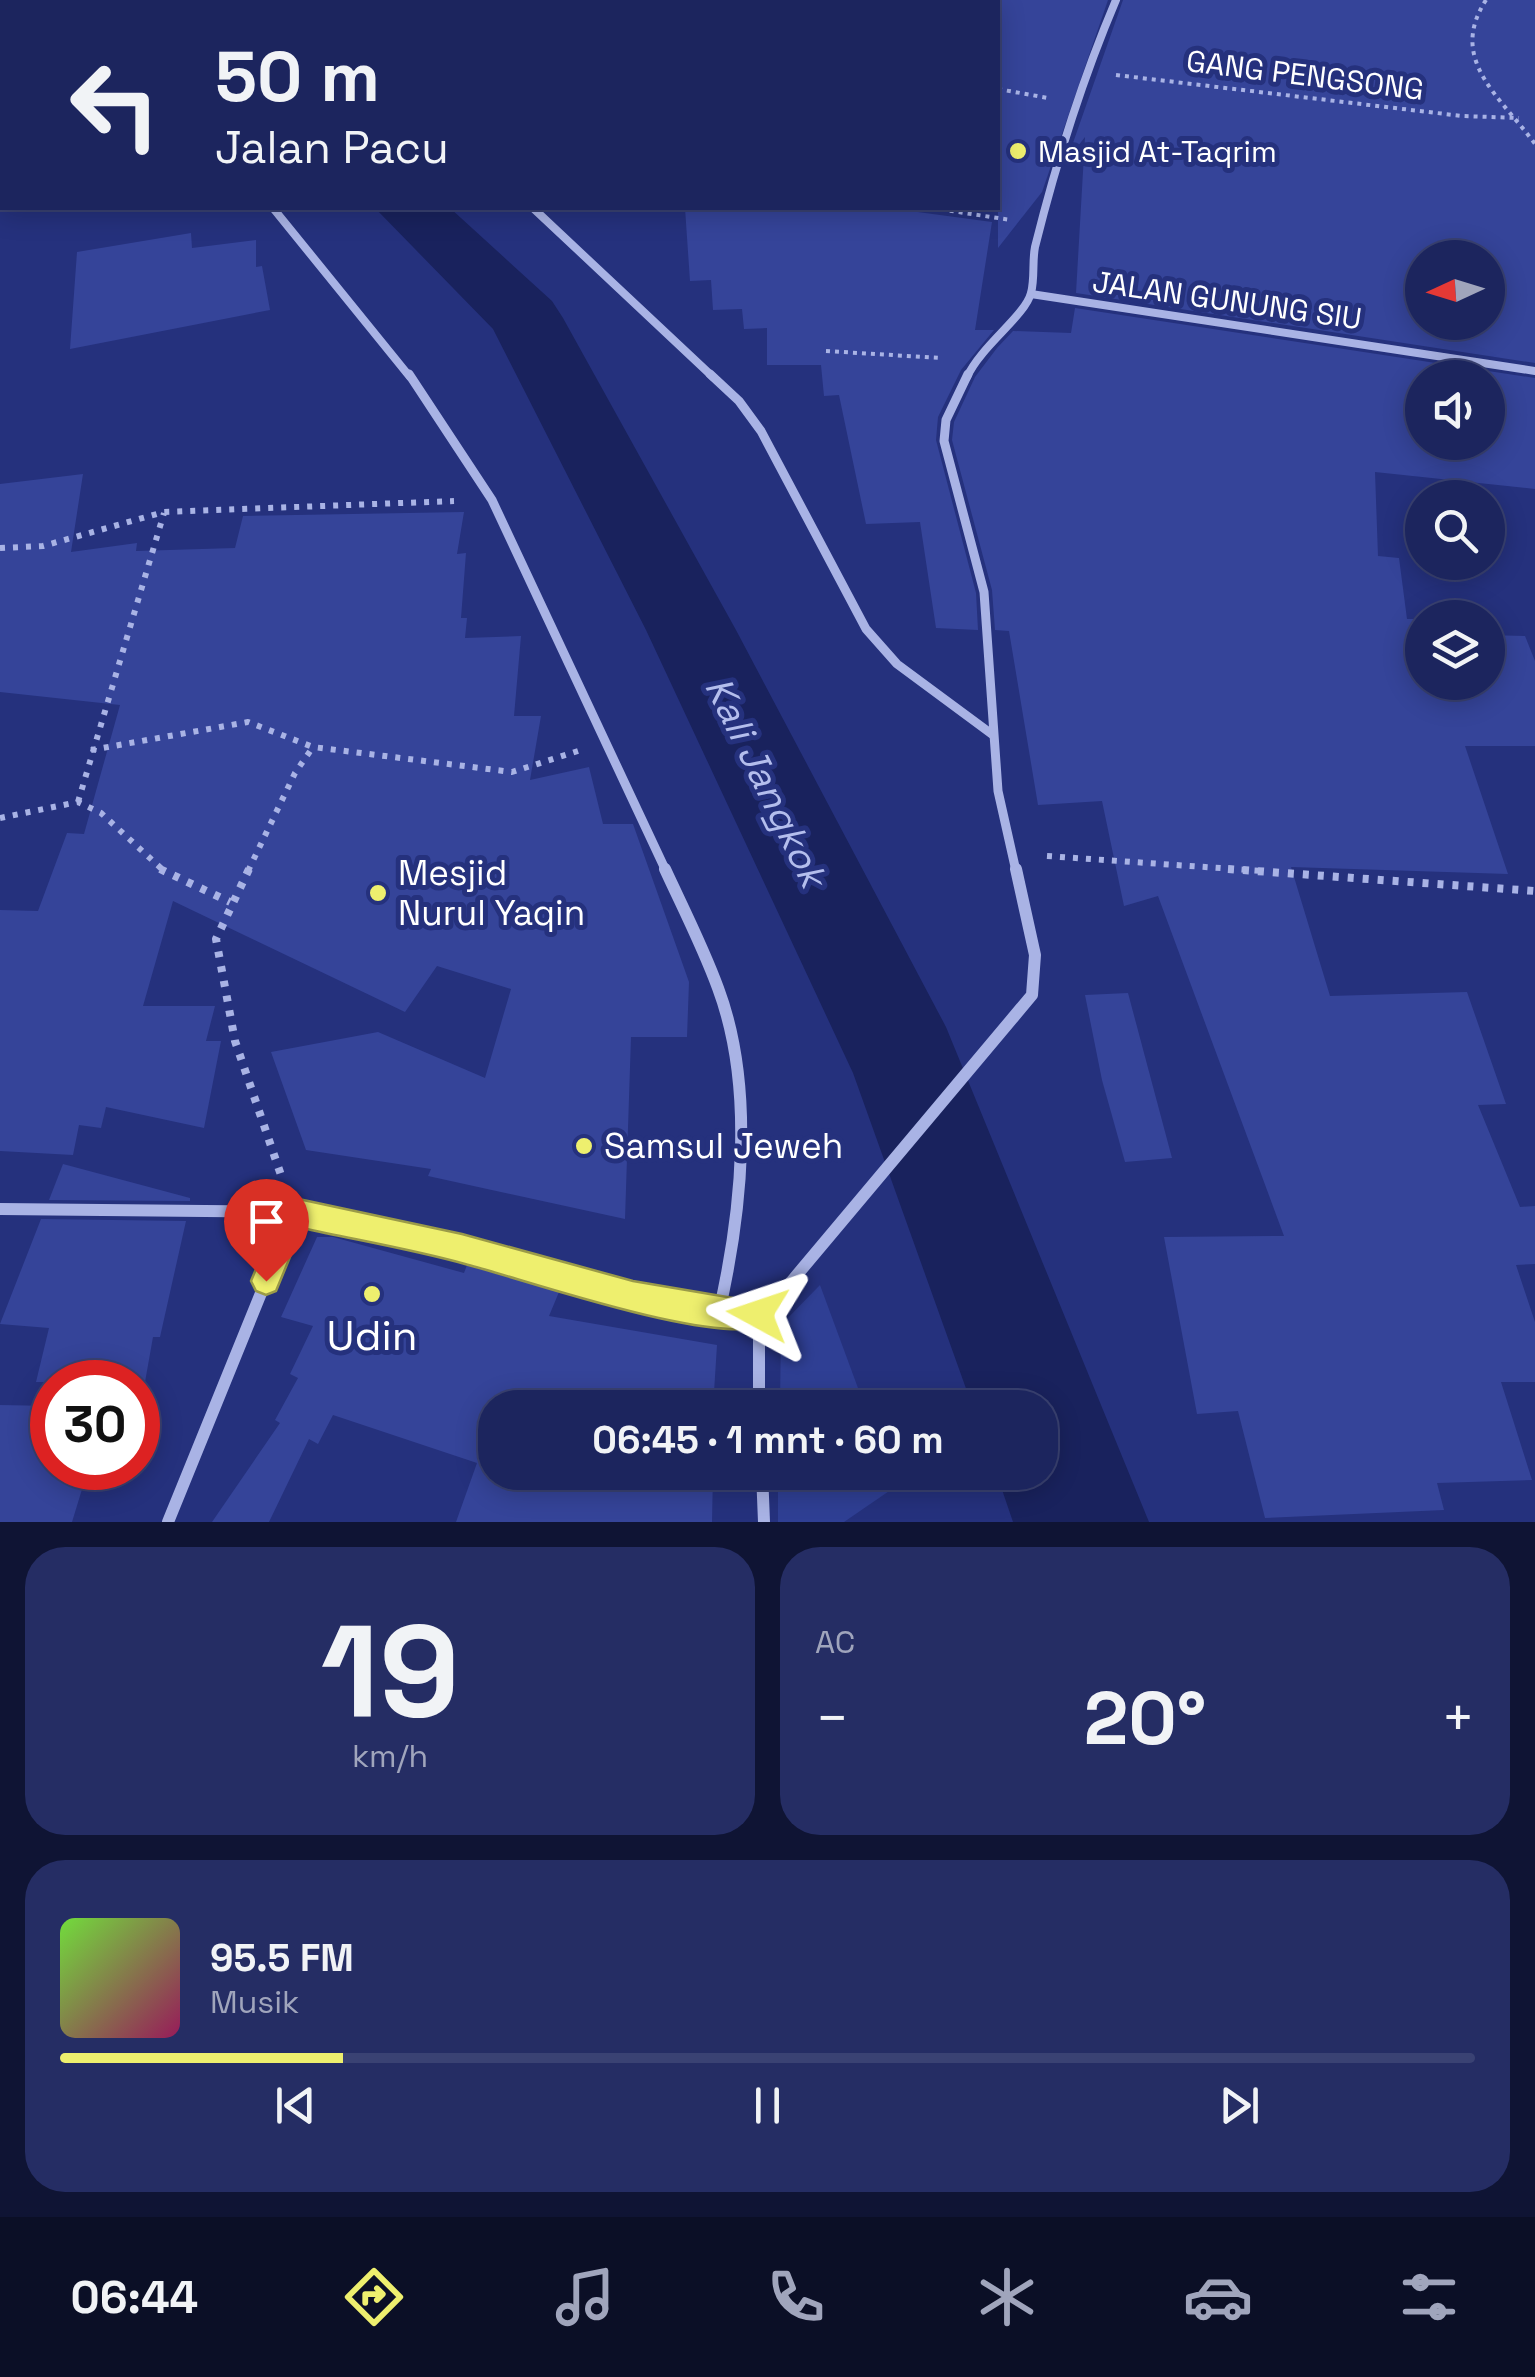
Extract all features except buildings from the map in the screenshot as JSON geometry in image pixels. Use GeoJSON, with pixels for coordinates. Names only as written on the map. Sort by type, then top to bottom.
{"type":"FeatureCollection","features":[{"type":"Feature","properties":{"kind":"street"},"geometry":{"type":"LineString","coordinates":[[0,1210],[294,1212],[462,1248],[633,1296],[719,1312],[758,1314],[791,1282],[1032,994],[1035,954],[998,791],[984,592],[944,441],[946,420],[960,382],[978,353],[1023,309],[1031,294],[1042,225],[1086,71],[1116,0]]}},
{"type":"Feature","properties":{"kind":"street"},"geometry":{"type":"LineString","coordinates":[[275,210],[396,356],[492,500],[608,742],[718,990],[736,1061],[740,1150],[735,1242],[719,1312]]}},
{"type":"Feature","properties":{"kind":"street"},"geometry":{"type":"LineString","coordinates":[[534,210],[739,401],[761,431],[866,629],[897,664],[993,735]]}},
{"type":"Feature","properties":{"kind":"street","name":"JALAN GUNUNG SIU"},"geometry":{"type":"LineString","coordinates":[[1031,294],[1535,371]]}},
{"type":"Feature","properties":{"kind":"street"},"geometry":{"type":"LineString","coordinates":[[168,1522],[294,1212]]}},
{"type":"Feature","properties":{"kind":"street"},"geometry":{"type":"LineString","coordinates":[[758,1314],[760,1390]]}},
{"type":"Feature","properties":{"kind":"street"},"geometry":{"type":"LineString","coordinates":[[763,1490],[764,1522]]}},
{"type":"Feature","properties":{"kind":"path"},"geometry":{"type":"LineString","coordinates":[[1486,0],[1468,25],[1467,42],[1486,81],[1519,118],[1535,144]]}},
{"type":"Feature","properties":{"kind":"path","name":"GANG PENGSONG"},"geometry":{"type":"LineString","coordinates":[[1086,71],[1462,116],[1519,118]]}},
{"type":"Feature","properties":{"kind":"path"},"geometry":{"type":"LineString","coordinates":[[1000,89],[1079,104]]}},
{"type":"Feature","properties":{"kind":"path"},"geometry":{"type":"LineString","coordinates":[[945,210],[1042,225]]}},
{"type":"Feature","properties":{"kind":"path"},"geometry":{"type":"LineString","coordinates":[[826,351],[940,357],[960,382]]}},
{"type":"Feature","properties":{"kind":"path"},"geometry":{"type":"LineString","coordinates":[[0,548],[43,546],[164,512],[492,500]]}},
{"type":"Feature","properties":{"kind":"path"},"geometry":{"type":"LineString","coordinates":[[78,802],[164,512]]}},
{"type":"Feature","properties":{"kind":"path"},"geometry":{"type":"LineString","coordinates":[[91,750],[248,722],[313,746],[512,772],[608,742]]}},
{"type":"Feature","properties":{"kind":"path"},"geometry":{"type":"LineString","coordinates":[[294,1212],[235,1041],[216,939],[230,902],[313,746]]}},
{"type":"Feature","properties":{"kind":"path"},"geometry":{"type":"LineString","coordinates":[[0,818],[78,802],[101,813],[160,870],[230,902]]}},
{"type":"Feature","properties":{"kind":"path"},"geometry":{"type":"LineString","coordinates":[[1012,854],[1535,890]]}},
{"type":"Feature","properties":{"kind":"shaded area"},"geometry":{"type":"Polygon","coordinates":[[[820,1285],[859,1390],[780,1390],[781,1325],[820,1285]]]}},
{"type":"Feature","properties":{"kind":"shaded area"},"geometry":{"type":"Polygon","coordinates":[[[778,1490],[891,1490],[844,1522],[778,1522],[778,1490]]]}},
{"type":"Feature","properties":{"kind":"waterway","name":"Kali Jangkok"},"geometry":{"type":"LineString","coordinates":[[412,210],[525,318],[691,630],[906,1064],[1031,1390]]}},
{"type":"Feature","properties":{"kind":"waterway","name":"Kali Jangkok"},"geometry":{"type":"LineString","coordinates":[[1058,1461],[1081,1522]]}},
{"type":"Feature","properties":{"kind":"place","name":"Masjid At-Taqrim"},"geometry":{"type":"Point","coordinates":[1018,151]}},
{"type":"Feature","properties":{"kind":"place","name":"Mesjid Nurul Yaqin"},"geometry":{"type":"Point","coordinates":[378,893]}},
{"type":"Feature","properties":{"kind":"place","name":"Samsul Jeweh"},"geometry":{"type":"Point","coordinates":[584,1146]}},
{"type":"Feature","properties":{"kind":"place","name":"Udin"},"geometry":{"type":"Point","coordinates":[372,1294]}},
{"type":"Feature","properties":{"kind":"route"},"geometry":{"type":"LineString","coordinates":[[266,1281],[294,1212],[462,1248],[633,1296],[719,1312],[758,1314]]}}]}
